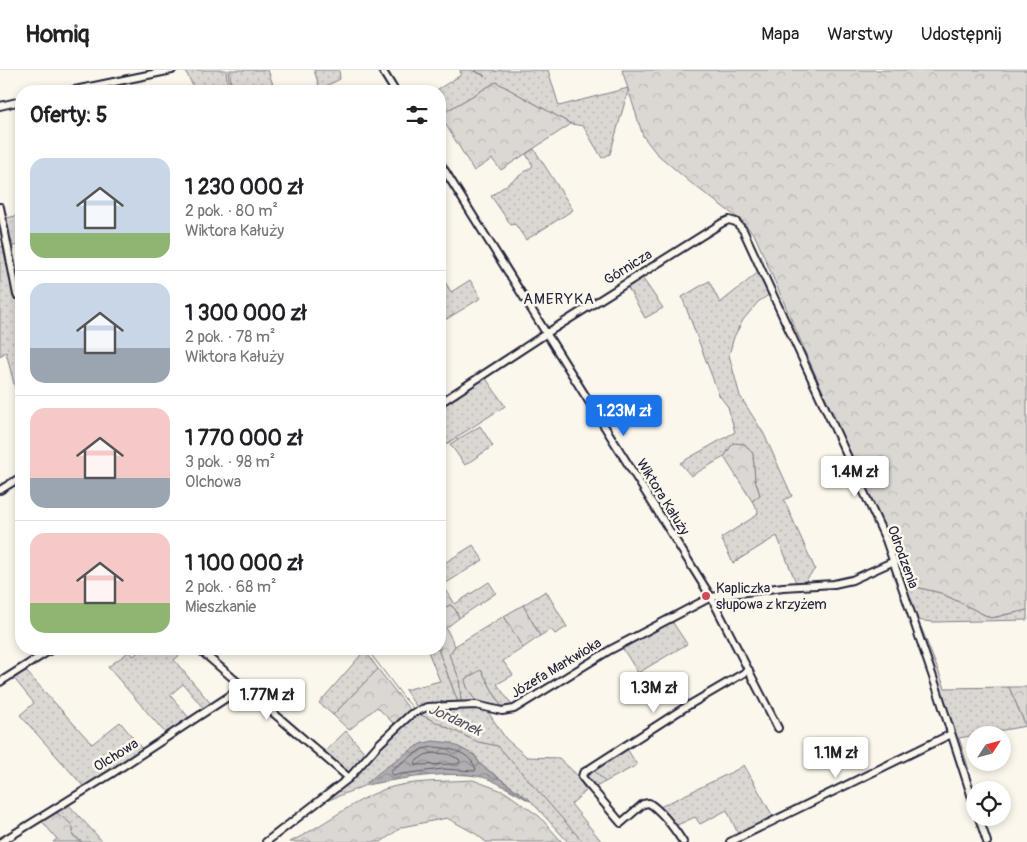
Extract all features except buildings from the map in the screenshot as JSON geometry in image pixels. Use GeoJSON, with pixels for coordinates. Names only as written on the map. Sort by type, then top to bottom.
{"type":"FeatureCollection","features":[{"type":"Feature","properties":{"kind":"street"},"geometry":{"type":"LineString","coordinates":[[99,85],[172,70]]}},
{"type":"Feature","properties":{"kind":"street"},"geometry":{"type":"LineString","coordinates":[[382,70],[391,85]]}},
{"type":"Feature","properties":{"kind":"street"},"geometry":{"type":"LineString","coordinates":[[0,106],[15,102]]}},
{"type":"Feature","properties":{"kind":"street","name":"Wiktora Kałuży"},"geometry":{"type":"LineString","coordinates":[[446,173],[711,598],[778,728]]}},
{"type":"Feature","properties":{"kind":"street"},"geometry":{"type":"LineString","coordinates":[[0,207],[15,286]]}},
{"type":"Feature","properties":{"kind":"street","name":"Górnicza"},"geometry":{"type":"LineString","coordinates":[[446,399],[547,333],[729,220]]}},
{"type":"Feature","properties":{"kind":"street","name":"Odrodzenia"},"geometry":{"type":"LineString","coordinates":[[729,220],[736,222],[743,230],[882,531],[937,689],[966,781]]}},
{"type":"Feature","properties":{"kind":"street"},"geometry":{"type":"LineString","coordinates":[[0,490],[15,480]]}},
{"type":"Feature","properties":{"kind":"street","name":"Józefa Markwioka"},"geometry":{"type":"LineString","coordinates":[[266,842],[349,778],[380,744],[416,712],[427,707],[476,705],[502,711],[514,709],[610,650],[711,598],[784,587],[834,584],[852,580],[892,562]]}},
{"type":"Feature","properties":{"kind":"street"},"geometry":{"type":"LineString","coordinates":[[0,682],[43,655]]}},
{"type":"Feature","properties":{"kind":"street"},"geometry":{"type":"LineString","coordinates":[[206,655],[349,778]]}},
{"type":"Feature","properties":{"kind":"street"},"geometry":{"type":"LineString","coordinates":[[683,842],[674,828],[649,803],[643,804],[621,824],[582,777],[583,773],[645,732],[749,670]]}},
{"type":"Feature","properties":{"kind":"street","name":"Olchowa"},"geometry":{"type":"LineString","coordinates":[[1,842],[128,763],[243,687]]}},
{"type":"Feature","properties":{"kind":"street"},"geometry":{"type":"LineString","coordinates":[[730,842],[951,734]]}},
{"type":"Feature","properties":{"kind":"street"},"geometry":{"type":"LineString","coordinates":[[982,826],[987,842]]}},
{"type":"Feature","properties":{"kind":"green space"},"geometry":{"type":"Polygon","coordinates":[[[185,70],[226,70],[227,85],[192,85],[185,70]]]}},
{"type":"Feature","properties":{"kind":"green space"},"geometry":{"type":"Polygon","coordinates":[[[230,70],[268,70],[273,85],[231,85],[230,70]]]}},
{"type":"Feature","properties":{"kind":"green space"},"geometry":{"type":"Polygon","coordinates":[[[314,70],[339,70],[340,79],[328,85],[319,85],[314,70]]]}},
{"type":"Feature","properties":{"kind":"green space"},"geometry":{"type":"Polygon","coordinates":[[[460,70],[471,70],[485,76],[474,70],[495,70],[495,72],[501,70],[548,70],[559,106],[628,88],[610,154],[602,158],[583,126],[571,124],[496,82],[446,111],[445,85],[461,75],[460,70]]]}},
{"type":"Feature","properties":{"kind":"green space"},"geometry":{"type":"Polygon","coordinates":[[[622,70],[1027,70],[1027,610],[991,618],[941,593],[907,585],[755,236],[742,221],[691,183],[656,153],[643,136],[622,70]]]}},
{"type":"Feature","properties":{"kind":"green space"},"geometry":{"type":"Polygon","coordinates":[[[496,82],[571,124],[501,170],[492,159],[474,171],[446,125],[446,111],[496,82]]]}},
{"type":"Feature","properties":{"kind":"green space"},"geometry":{"type":"Polygon","coordinates":[[[534,149],[573,210],[526,240],[515,224],[511,225],[491,196],[533,166],[526,154],[534,149]]]}},
{"type":"Feature","properties":{"kind":"green space"},"geometry":{"type":"Polygon","coordinates":[[[15,216],[15,246],[10,247],[10,242],[6,218],[15,216]]]}},
{"type":"Feature","properties":{"kind":"green space"},"geometry":{"type":"Polygon","coordinates":[[[4,246],[15,299],[15,388],[6,352],[0,356],[0,247],[4,246]]]}},
{"type":"Feature","properties":{"kind":"green space"},"geometry":{"type":"Polygon","coordinates":[[[760,271],[770,294],[758,302],[743,320],[734,337],[729,355],[740,396],[764,434],[792,496],[784,500],[815,569],[806,580],[812,584],[797,585],[777,536],[733,563],[721,538],[757,515],[758,511],[752,501],[760,495],[755,480],[753,454],[729,449],[724,457],[691,476],[680,463],[735,432],[728,407],[719,395],[682,297],[709,281],[720,303],[760,271]]]}},
{"type":"Feature","properties":{"kind":"green space"},"geometry":{"type":"Polygon","coordinates":[[[641,276],[663,308],[645,318],[627,286],[641,276]]]}},
{"type":"Feature","properties":{"kind":"green space"},"geometry":{"type":"Polygon","coordinates":[[[470,280],[481,298],[446,319],[446,283],[451,292],[470,280]]]}},
{"type":"Feature","properties":{"kind":"green space"},"geometry":{"type":"Polygon","coordinates":[[[485,377],[505,406],[446,444],[446,401],[485,377]]]}},
{"type":"Feature","properties":{"kind":"green space"},"geometry":{"type":"Polygon","coordinates":[[[480,426],[493,446],[465,465],[450,444],[480,426]]]}},
{"type":"Feature","properties":{"kind":"green space"},"geometry":{"type":"Polygon","coordinates":[[[733,443],[745,444],[753,454],[755,480],[760,495],[752,501],[724,457],[733,443]]]}},
{"type":"Feature","properties":{"kind":"green space"},"geometry":{"type":"Polygon","coordinates":[[[473,545],[483,560],[446,583],[446,562],[473,545]]]}},
{"type":"Feature","properties":{"kind":"green space"},"geometry":{"type":"Polygon","coordinates":[[[895,564],[907,585],[941,593],[991,618],[1027,610],[1027,620],[933,622],[916,620],[895,564]]]}},
{"type":"Feature","properties":{"kind":"green space"},"geometry":{"type":"Polygon","coordinates":[[[489,582],[496,593],[459,618],[455,609],[450,605],[446,607],[446,590],[455,604],[489,582]]]}},
{"type":"Feature","properties":{"kind":"green space"},"geometry":{"type":"Polygon","coordinates":[[[546,591],[567,627],[555,634],[551,629],[540,636],[523,605],[546,591]]]}},
{"type":"Feature","properties":{"kind":"green space"},"geometry":{"type":"Polygon","coordinates":[[[450,605],[455,609],[459,618],[446,628],[446,607],[450,605]]]}},
{"type":"Feature","properties":{"kind":"green space"},"geometry":{"type":"Polygon","coordinates":[[[523,605],[540,636],[523,648],[504,616],[523,605]]]}},
{"type":"Feature","properties":{"kind":"green space"},"geometry":{"type":"Polygon","coordinates":[[[504,616],[523,648],[503,661],[513,675],[497,684],[514,708],[501,706],[481,670],[466,684],[477,703],[461,702],[459,678],[449,655],[455,646],[504,616]]]}},
{"type":"Feature","properties":{"kind":"green space"},"geometry":{"type":"Polygon","coordinates":[[[674,620],[673,623],[687,644],[638,673],[622,647],[674,620]]]}},
{"type":"Feature","properties":{"kind":"green space"},"geometry":{"type":"Polygon","coordinates":[[[916,623],[921,627],[945,688],[1009,687],[1026,726],[1011,729],[1011,726],[966,726],[966,737],[959,738],[966,760],[966,771],[916,623]]]}},
{"type":"Feature","properties":{"kind":"green space"},"geometry":{"type":"Polygon","coordinates":[[[446,628],[455,646],[449,655],[459,678],[461,702],[458,702],[440,655],[446,655],[446,628]]]}},
{"type":"Feature","properties":{"kind":"green space"},"geometry":{"type":"Polygon","coordinates":[[[124,655],[180,655],[174,660],[212,705],[205,710],[183,684],[170,695],[190,719],[167,735],[108,667],[124,655]]]}},
{"type":"Feature","properties":{"kind":"green space"},"geometry":{"type":"Polygon","coordinates":[[[361,655],[368,655],[378,669],[333,715],[319,703],[361,655]]]}},
{"type":"Feature","properties":{"kind":"green space"},"geometry":{"type":"Polygon","coordinates":[[[429,655],[440,655],[458,702],[427,703],[418,709],[405,690],[440,681],[429,655]]]}},
{"type":"Feature","properties":{"kind":"green space"},"geometry":{"type":"Polygon","coordinates":[[[378,669],[410,710],[395,725],[377,707],[349,730],[333,715],[378,669]]]}},
{"type":"Feature","properties":{"kind":"green space"},"geometry":{"type":"Polygon","coordinates":[[[25,670],[92,744],[120,722],[143,750],[84,787],[20,715],[34,703],[12,676],[25,670]]]}},
{"type":"Feature","properties":{"kind":"green space"},"geometry":{"type":"Polygon","coordinates":[[[481,670],[501,706],[488,704],[484,706],[477,702],[469,691],[465,679],[481,670]]]}},
{"type":"Feature","properties":{"kind":"green space"},"geometry":{"type":"Polygon","coordinates":[[[1009,687],[1027,687],[1027,728],[1026,726],[1009,687]]]}},
{"type":"Feature","properties":{"kind":"green space"},"geometry":{"type":"Polygon","coordinates":[[[475,709],[488,712],[506,739],[527,757],[559,758],[576,774],[586,791],[571,804],[602,842],[568,842],[529,799],[481,765],[474,754],[367,782],[366,785],[324,802],[412,718],[428,710],[475,709]]]}},
{"type":"Feature","properties":{"kind":"green space"},"geometry":{"type":"Polygon","coordinates":[[[346,731],[366,754],[349,772],[346,772],[323,753],[346,731]]]}},
{"type":"Feature","properties":{"kind":"green space"},"geometry":{"type":"Polygon","coordinates":[[[626,747],[637,765],[605,782],[592,768],[626,747]]]}},
{"type":"Feature","properties":{"kind":"green space"},"geometry":{"type":"Polygon","coordinates":[[[744,765],[775,820],[739,836],[727,810],[700,824],[695,817],[675,826],[658,808],[738,769],[744,765]]]}},
{"type":"Feature","properties":{"kind":"green space"},"geometry":{"type":"Polygon","coordinates":[[[592,768],[605,782],[592,789],[584,774],[592,768]]]}},
{"type":"Feature","properties":{"kind":"green space"},"geometry":{"type":"Polygon","coordinates":[[[473,780],[505,792],[539,816],[562,842],[486,842],[476,834],[447,818],[402,827],[381,842],[290,842],[360,801],[385,789],[417,783],[473,780]]]}},
{"type":"Feature","properties":{"kind":"green space"},"geometry":{"type":"Polygon","coordinates":[[[67,803],[103,842],[82,842],[72,835],[54,811],[67,803]]]}},
{"type":"Feature","properties":{"kind":"green space"},"geometry":{"type":"Polygon","coordinates":[[[54,811],[69,822],[74,829],[72,835],[82,842],[53,842],[57,839],[41,820],[54,811]]]}},
{"type":"Feature","properties":{"kind":"water"},"geometry":{"type":"Polygon","coordinates":[[[433,741],[451,743],[474,755],[481,765],[530,801],[492,781],[469,775],[424,776],[366,785],[382,770],[409,751],[421,744],[433,741]]]}},
{"type":"Feature","properties":{"kind":"waterway","name":"Jordanek"},"geometry":{"type":"LineString","coordinates":[[228,70],[229,85]]}},
{"type":"Feature","properties":{"kind":"waterway","name":"Jordanek"},"geometry":{"type":"LineString","coordinates":[[372,655],[414,709]]}},
{"type":"Feature","properties":{"kind":"waterway","name":"Jordanek"},"geometry":{"type":"LineString","coordinates":[[419,714],[478,742],[498,746],[583,842]]}},
{"type":"Feature","properties":{"kind":"place","name":"Kapliczka słupowa z krzyżem"},"geometry":{"type":"Point","coordinates":[706,596]}},
{"type":"Feature","properties":{"kind":"district","name":"AMERYKA"},"geometry":{"type":"Point","coordinates":[559,299]}}]}
